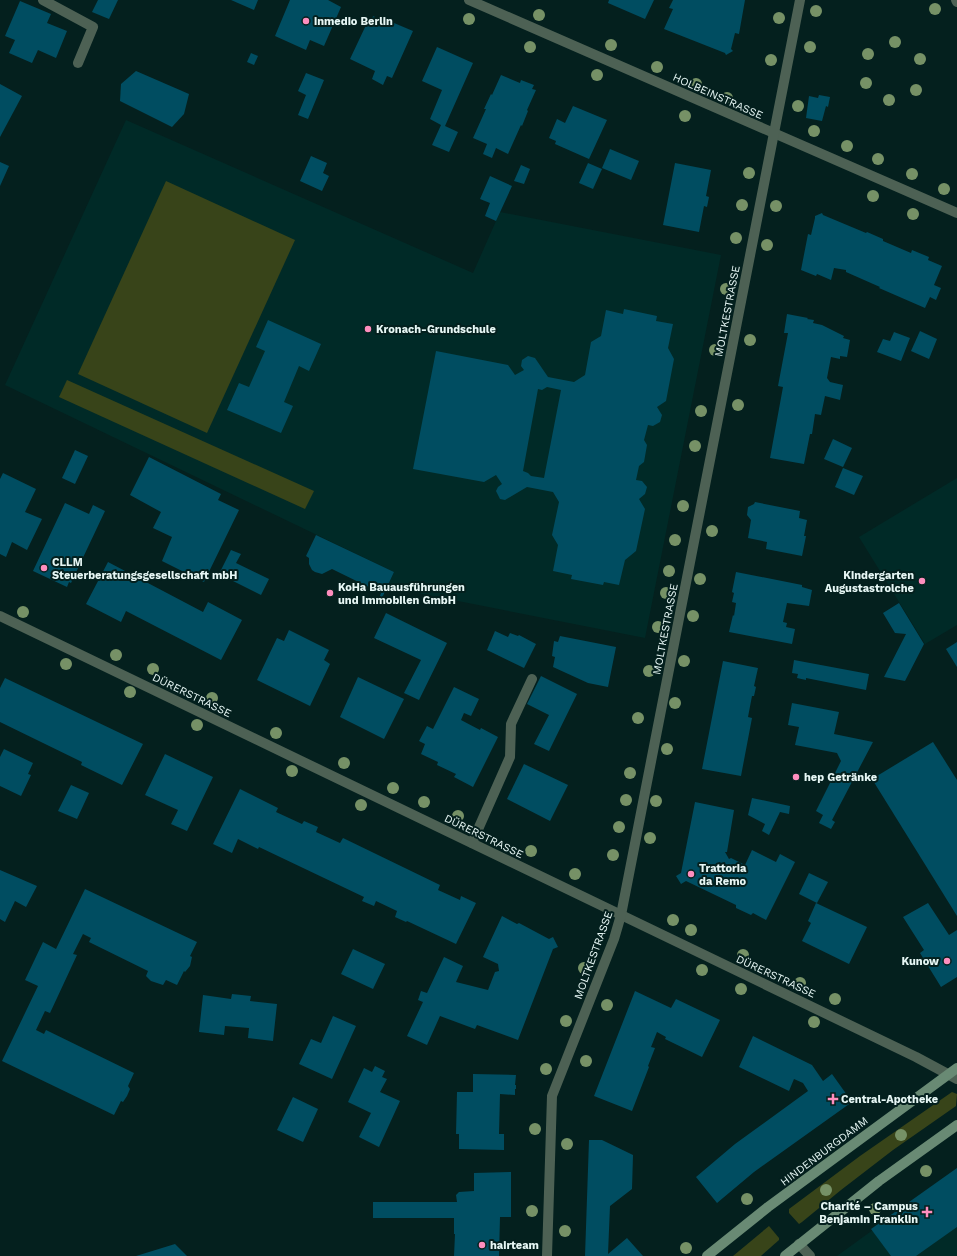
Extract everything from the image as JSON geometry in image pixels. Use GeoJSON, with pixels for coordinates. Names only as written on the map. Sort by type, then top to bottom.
{"type":"FeatureCollection","features":[{"type":"Feature","properties":{"kind":"main road","name":"HINDENBURGDAMM"},"geometry":{"type":"LineString","coordinates":[[707,1256],[768,1207],[954,1074]]}},
{"type":"Feature","properties":{"kind":"main road"},"geometry":{"type":"LineString","coordinates":[[785,1256],[879,1181],[957,1125]]}},
{"type":"Feature","properties":{"kind":"street"},"geometry":{"type":"LineString","coordinates":[[43,0],[93,27],[78,63]]}},
{"type":"Feature","properties":{"kind":"street","name":"HOLBEINSTRASSE"},"geometry":{"type":"LineString","coordinates":[[469,0],[957,213]]}},
{"type":"Feature","properties":{"kind":"street","name":"MOLTKESTRASSE"},"geometry":{"type":"LineString","coordinates":[[547,1256],[552,1096],[614,939],[621,915],[800,0]]}},
{"type":"Feature","properties":{"kind":"street","name":"DÜRERSTRASSE"},"geometry":{"type":"LineString","coordinates":[[0,616],[954,1074]]}},
{"type":"Feature","properties":{"kind":"street"},"geometry":{"type":"LineString","coordinates":[[472,843],[510,757],[511,724],[532,679]]}},
{"type":"Feature","properties":{"kind":"street"},"geometry":{"type":"LineString","coordinates":[[799,1244],[810,1256]]}},
{"type":"Feature","properties":{"kind":"shaded area","name":"Kronach-Grundschule"},"geometry":{"type":"Polygon","coordinates":[[[126,120],[473,273],[500,212],[721,255],[645,638],[387,587],[394,572],[5,385],[126,120]]]}},
{"type":"Feature","properties":{"kind":"shaded area","name":"Kindergarten Augustastrolche"},"geometry":{"type":"Polygon","coordinates":[[[957,478],[957,625],[925,644],[859,537],[957,478]]]}},
{"type":"Feature","properties":{"kind":"shaded area","name":"Charité – Campus Benjamin Franklin"},"geometry":{"type":"Polygon","coordinates":[[[957,1169],[957,1256],[837,1256],[957,1169]]]}},
{"type":"Feature","properties":{"kind":"green space"},"geometry":{"type":"Polygon","coordinates":[[[166,181],[295,240],[207,433],[78,374],[166,181]]]}},
{"type":"Feature","properties":{"kind":"green space"},"geometry":{"type":"Polygon","coordinates":[[[67,380],[314,491],[305,509],[59,397],[67,380]]]}},
{"type":"Feature","properties":{"kind":"green space"},"geometry":{"type":"Polygon","coordinates":[[[952,1092],[957,1094],[956,1106],[893,1150],[802,1222],[799,1224],[789,1213],[789,1209],[860,1156],[952,1092]]]}},
{"type":"Feature","properties":{"kind":"green space"},"geometry":{"type":"Polygon","coordinates":[[[769,1226],[779,1240],[761,1256],[733,1256],[769,1226]]]}},
{"type":"Feature","properties":{"kind":"building"},"geometry":{"type":"Polygon","coordinates":[[[98,0],[118,0],[109,19],[92,12],[98,0]]]}},
{"type":"Feature","properties":{"kind":"building"},"geometry":{"type":"Polygon","coordinates":[[[231,0],[258,0],[254,10],[231,0]]]}},
{"type":"Feature","properties":{"kind":"building"},"geometry":{"type":"Polygon","coordinates":[[[290,0],[328,0],[341,7],[324,46],[310,40],[306,50],[275,36],[290,0]]]}},
{"type":"Feature","properties":{"kind":"building"},"geometry":{"type":"Polygon","coordinates":[[[609,0],[654,0],[645,19],[608,3],[609,0]]]}},
{"type":"Feature","properties":{"kind":"building"},"geometry":{"type":"Polygon","coordinates":[[[673,0],[745,0],[739,34],[735,33],[731,49],[733,51],[726,55],[725,53],[664,29],[673,9],[669,8],[673,0]]]}},
{"type":"Feature","properties":{"kind":"building"},"geometry":{"type":"Polygon","coordinates":[[[20,1],[51,14],[47,23],[67,31],[56,58],[38,50],[32,63],[9,53],[15,40],[5,36],[20,1]]]}},
{"type":"Feature","properties":{"kind":"building"},"geometry":{"type":"Polygon","coordinates":[[[374,16],[375,18],[393,26],[394,23],[413,31],[392,78],[387,76],[383,85],[372,79],[375,71],[350,59],[367,23],[366,21],[374,16]]]}},
{"type":"Feature","properties":{"kind":"building"},"geometry":{"type":"Polygon","coordinates":[[[437,47],[473,63],[445,126],[458,132],[449,152],[432,145],[441,125],[430,119],[442,90],[422,81],[437,47]]]}},
{"type":"Feature","properties":{"kind":"building"},"geometry":{"type":"Polygon","coordinates":[[[251,53],[258,56],[254,65],[247,62],[251,53]]]}},
{"type":"Feature","properties":{"kind":"building"},"geometry":{"type":"Polygon","coordinates":[[[136,71],[189,94],[184,114],[172,127],[120,101],[121,84],[136,71]]]}},
{"type":"Feature","properties":{"kind":"building"},"geometry":{"type":"Polygon","coordinates":[[[306,73],[324,80],[308,119],[298,115],[306,95],[298,91],[306,73]]]}},
{"type":"Feature","properties":{"kind":"building"},"geometry":{"type":"Polygon","coordinates":[[[501,75],[520,83],[521,80],[534,85],[532,89],[536,90],[522,126],[521,125],[508,154],[496,148],[492,158],[483,154],[487,144],[473,138],[486,109],[484,109],[501,75]]]}},
{"type":"Feature","properties":{"kind":"building"},"geometry":{"type":"Polygon","coordinates":[[[0,84],[22,96],[0,137],[0,84]]]}},
{"type":"Feature","properties":{"kind":"building"},"geometry":{"type":"Polygon","coordinates":[[[819,95],[830,97],[828,107],[826,106],[822,121],[806,118],[809,96],[818,98],[819,95]]]}},
{"type":"Feature","properties":{"kind":"building"},"geometry":{"type":"Polygon","coordinates":[[[573,106],[607,120],[589,159],[555,144],[556,141],[549,138],[557,119],[565,123],[573,106]]]}},
{"type":"Feature","properties":{"kind":"building"},"geometry":{"type":"Polygon","coordinates":[[[610,149],[639,161],[631,180],[602,168],[610,149]]]}},
{"type":"Feature","properties":{"kind":"building"},"geometry":{"type":"Polygon","coordinates":[[[311,156],[327,163],[323,173],[329,176],[322,191],[300,181],[311,156]]]}},
{"type":"Feature","properties":{"kind":"building"},"geometry":{"type":"Polygon","coordinates":[[[0,162],[9,166],[0,186],[0,162]]]}},
{"type":"Feature","properties":{"kind":"building"},"geometry":{"type":"Polygon","coordinates":[[[588,163],[602,169],[593,189],[579,183],[588,163]]]}},
{"type":"Feature","properties":{"kind":"building"},"geometry":{"type":"Polygon","coordinates":[[[675,163],[711,170],[706,196],[709,197],[707,207],[704,206],[699,232],[663,225],[675,163]]]}},
{"type":"Feature","properties":{"kind":"building"},"geometry":{"type":"Polygon","coordinates":[[[521,165],[530,169],[524,184],[514,181],[521,165]]]}},
{"type":"Feature","properties":{"kind":"building"},"geometry":{"type":"Polygon","coordinates":[[[490,176],[512,186],[496,221],[485,216],[490,203],[480,199],[490,176]]]}},
{"type":"Feature","properties":{"kind":"building"},"geometry":{"type":"Polygon","coordinates":[[[822,213],[823,215],[866,233],[867,232],[883,239],[883,241],[911,253],[912,250],[929,257],[928,260],[942,266],[934,285],[941,288],[936,300],[930,297],[925,308],[879,288],[880,287],[846,272],[846,270],[834,268],[831,280],[817,274],[816,276],[801,270],[808,234],[811,235],[815,216],[822,213]]]}},
{"type":"Feature","properties":{"kind":"building"},"geometry":{"type":"Polygon","coordinates":[[[624,309],[657,316],[656,321],[673,324],[668,348],[674,359],[666,401],[657,407],[662,415],[660,422],[653,426],[648,425],[644,440],[647,445],[644,462],[639,466],[636,480],[642,481],[647,487],[645,494],[639,499],[645,509],[636,551],[625,560],[619,585],[604,582],[603,585],[571,579],[572,575],[553,571],[558,545],[552,535],[559,502],[553,492],[527,487],[505,500],[500,499],[496,491],[502,484],[496,475],[484,482],[413,469],[436,351],[508,365],[515,375],[524,370],[521,366],[522,360],[528,356],[535,358],[548,377],[574,382],[585,375],[591,342],[601,336],[606,310],[623,314],[624,309]],[[547,387],[542,390],[538,389],[523,471],[531,476],[544,478],[561,390],[547,387]]]}},
{"type":"Feature","properties":{"kind":"building"},"geometry":{"type":"Polygon","coordinates":[[[787,314],[814,320],[813,323],[822,325],[844,336],[843,338],[850,340],[847,357],[840,356],[840,359],[831,357],[827,378],[830,382],[843,385],[840,400],[825,396],[821,415],[815,414],[812,434],[810,434],[804,464],[770,458],[783,387],[778,386],[788,333],[784,333],[787,314]]]}},
{"type":"Feature","properties":{"kind":"building"},"geometry":{"type":"Polygon","coordinates":[[[268,320],[321,344],[309,371],[299,366],[284,402],[293,406],[281,433],[227,410],[239,383],[249,387],[265,351],[256,347],[268,320]]]}},
{"type":"Feature","properties":{"kind":"building"},"geometry":{"type":"Polygon","coordinates":[[[920,331],[937,339],[929,359],[911,351],[920,331]]]}},
{"type":"Feature","properties":{"kind":"building"},"geometry":{"type":"Polygon","coordinates":[[[894,332],[910,338],[901,361],[877,352],[883,339],[890,341],[894,332]]]}},
{"type":"Feature","properties":{"kind":"building"},"geometry":{"type":"Polygon","coordinates":[[[833,439],[852,448],[843,467],[824,459],[833,439]]]}},
{"type":"Feature","properties":{"kind":"building"},"geometry":{"type":"Polygon","coordinates":[[[75,450],[88,456],[75,484],[62,478],[75,450]]]}},
{"type":"Feature","properties":{"kind":"building"},"geometry":{"type":"Polygon","coordinates":[[[149,457],[221,494],[218,500],[239,510],[204,582],[162,561],[172,537],[153,528],[161,512],[130,495],[149,457]]]}},
{"type":"Feature","properties":{"kind":"building"},"geometry":{"type":"Polygon","coordinates":[[[843,468],[863,476],[854,495],[835,487],[843,468]]]}},
{"type":"Feature","properties":{"kind":"building"},"geometry":{"type":"Polygon","coordinates":[[[3,473],[36,489],[25,512],[42,519],[27,550],[12,542],[6,557],[0,554],[0,479],[3,473]]]}},
{"type":"Feature","properties":{"kind":"building"},"geometry":{"type":"Polygon","coordinates":[[[755,502],[800,511],[799,518],[807,520],[804,536],[806,536],[802,556],[766,549],[767,542],[748,538],[751,520],[747,515],[748,507],[755,502]]]}},
{"type":"Feature","properties":{"kind":"building"},"geometry":{"type":"Polygon","coordinates":[[[65,503],[89,514],[93,505],[105,511],[71,583],[69,582],[67,587],[33,571],[65,503]]]}},
{"type":"Feature","properties":{"kind":"building"},"geometry":{"type":"Polygon","coordinates":[[[316,535],[394,572],[382,598],[380,596],[381,593],[332,569],[322,574],[312,570],[309,564],[309,558],[306,556],[316,535]]]}},
{"type":"Feature","properties":{"kind":"building"},"geometry":{"type":"Polygon","coordinates":[[[231,550],[241,554],[236,563],[269,579],[261,595],[219,574],[231,550]]]}},
{"type":"Feature","properties":{"kind":"building"},"geometry":{"type":"Polygon","coordinates":[[[108,562],[203,612],[208,602],[242,620],[221,660],[126,611],[121,622],[86,604],[108,562]]]}},
{"type":"Feature","properties":{"kind":"building"},"geometry":{"type":"Polygon","coordinates":[[[736,572],[802,585],[802,587],[812,590],[809,606],[787,603],[783,622],[787,623],[786,627],[795,629],[792,644],[729,632],[736,603],[732,602],[734,593],[732,592],[736,572]]]}},
{"type":"Feature","properties":{"kind":"building"},"geometry":{"type":"Polygon","coordinates":[[[899,603],[924,644],[905,681],[884,677],[906,634],[895,633],[883,613],[899,603]]]}},
{"type":"Feature","properties":{"kind":"building"},"geometry":{"type":"Polygon","coordinates":[[[386,613],[447,643],[419,700],[404,693],[421,660],[374,638],[386,613]]]}},
{"type":"Feature","properties":{"kind":"building"},"geometry":{"type":"Polygon","coordinates":[[[289,630],[329,650],[324,660],[330,664],[310,706],[257,680],[277,638],[284,641],[289,630]]]}},
{"type":"Feature","properties":{"kind":"building"},"geometry":{"type":"Polygon","coordinates":[[[495,631],[508,637],[510,633],[519,635],[536,644],[524,668],[487,650],[495,631]]]}},
{"type":"Feature","properties":{"kind":"building"},"geometry":{"type":"Polygon","coordinates":[[[560,636],[616,647],[608,687],[588,683],[553,667],[555,657],[552,656],[554,641],[558,642],[560,636]]]}},
{"type":"Feature","properties":{"kind":"building"},"geometry":{"type":"Polygon","coordinates":[[[957,642],[957,667],[946,649],[957,642]]]}},
{"type":"Feature","properties":{"kind":"building"},"geometry":{"type":"Polygon","coordinates":[[[794,660],[869,674],[866,690],[806,678],[806,680],[797,678],[798,674],[792,673],[794,660]]]}},
{"type":"Feature","properties":{"kind":"building"},"geometry":{"type":"Polygon","coordinates":[[[723,661],[758,668],[754,686],[756,687],[754,696],[752,696],[748,717],[752,718],[741,776],[702,769],[723,661]]]}},
{"type":"Feature","properties":{"kind":"building"},"geometry":{"type":"Polygon","coordinates":[[[541,676],[577,694],[549,751],[534,744],[549,715],[527,704],[541,676]]]}},
{"type":"Feature","properties":{"kind":"building"},"geometry":{"type":"Polygon","coordinates":[[[358,677],[404,699],[384,739],[340,717],[358,677]]]}},
{"type":"Feature","properties":{"kind":"building"},"geometry":{"type":"Polygon","coordinates":[[[5,678],[143,744],[122,785],[81,765],[82,762],[0,722],[0,688],[5,678]]]}},
{"type":"Feature","properties":{"kind":"building"},"geometry":{"type":"Polygon","coordinates":[[[454,687],[479,699],[471,716],[464,713],[461,720],[498,737],[473,787],[454,777],[456,774],[437,765],[438,762],[421,754],[425,744],[419,741],[427,726],[433,729],[454,687]]]}},
{"type":"Feature","properties":{"kind":"building"},"geometry":{"type":"Polygon","coordinates":[[[792,703],[839,712],[834,734],[873,742],[832,820],[835,822],[831,829],[819,823],[823,815],[816,811],[841,761],[837,753],[795,745],[799,727],[788,725],[792,703]]]}},
{"type":"Feature","properties":{"kind":"building"},"geometry":{"type":"Polygon","coordinates":[[[933,742],[957,780],[957,916],[872,779],[933,742]]]}},
{"type":"Feature","properties":{"kind":"building"},"geometry":{"type":"Polygon","coordinates":[[[4,749],[33,763],[28,774],[31,775],[21,796],[0,786],[0,757],[4,749]]]}},
{"type":"Feature","properties":{"kind":"building"},"geometry":{"type":"Polygon","coordinates":[[[165,754],[213,777],[187,831],[171,824],[178,810],[145,795],[165,754]]]}},
{"type":"Feature","properties":{"kind":"building"},"geometry":{"type":"Polygon","coordinates":[[[524,764],[568,785],[550,821],[507,799],[524,764]]]}},
{"type":"Feature","properties":{"kind":"building"},"geometry":{"type":"Polygon","coordinates":[[[71,785],[89,793],[77,819],[58,811],[71,785]]]}},
{"type":"Feature","properties":{"kind":"building"},"geometry":{"type":"Polygon","coordinates":[[[240,789],[278,808],[276,812],[302,824],[304,821],[318,827],[316,832],[340,843],[343,838],[440,885],[438,890],[460,900],[461,896],[476,903],[456,944],[395,917],[397,911],[376,901],[374,906],[362,901],[364,897],[259,847],[258,849],[238,839],[232,853],[213,844],[240,789]]]}},
{"type":"Feature","properties":{"kind":"building"},"geometry":{"type":"Polygon","coordinates":[[[752,798],[790,806],[789,814],[780,812],[769,835],[762,831],[765,824],[748,815],[752,798]]]}},
{"type":"Feature","properties":{"kind":"building"},"geometry":{"type":"Polygon","coordinates":[[[695,802],[734,810],[727,852],[725,852],[729,859],[731,858],[745,865],[752,850],[776,862],[780,854],[795,862],[766,920],[753,913],[751,915],[736,908],[736,905],[686,881],[681,884],[676,876],[681,873],[695,802]]]}},
{"type":"Feature","properties":{"kind":"building"},"geometry":{"type":"Polygon","coordinates":[[[0,870],[37,886],[26,907],[15,901],[5,922],[0,919],[0,870]]]}},
{"type":"Feature","properties":{"kind":"building"},"geometry":{"type":"Polygon","coordinates":[[[809,873],[828,882],[817,903],[799,894],[809,873]]]}},
{"type":"Feature","properties":{"kind":"building"},"geometry":{"type":"Polygon","coordinates":[[[85,889],[197,942],[190,956],[192,957],[190,966],[185,972],[184,971],[177,985],[166,980],[163,985],[151,981],[146,976],[148,971],[89,942],[91,938],[83,934],[73,954],[77,955],[50,1013],[45,1011],[36,1030],[44,1034],[46,1030],[134,1073],[128,1086],[130,1089],[127,1096],[123,1102],[121,1101],[114,1115],[2,1061],[38,986],[25,980],[43,942],[56,949],[85,889]]]}},
{"type":"Feature","properties":{"kind":"building"},"geometry":{"type":"Polygon","coordinates":[[[816,903],[867,927],[849,964],[802,941],[811,923],[808,921],[816,903]]]}},
{"type":"Feature","properties":{"kind":"building"},"geometry":{"type":"Polygon","coordinates":[[[928,903],[949,935],[957,930],[957,977],[941,987],[920,953],[924,950],[903,917],[928,903]]]}},
{"type":"Feature","properties":{"kind":"building"},"geometry":{"type":"Polygon","coordinates":[[[502,916],[549,939],[553,937],[558,947],[553,949],[518,1040],[477,1025],[475,1029],[440,1016],[427,1045],[407,1036],[423,1002],[418,1000],[421,991],[427,993],[444,957],[463,966],[456,982],[488,990],[495,972],[499,971],[498,964],[483,957],[502,916]]]}},
{"type":"Feature","properties":{"kind":"building"},"geometry":{"type":"Polygon","coordinates":[[[353,949],[385,964],[373,989],[341,974],[353,949]]]}},
{"type":"Feature","properties":{"kind":"building"},"geometry":{"type":"Polygon","coordinates":[[[635,991],[671,1008],[676,999],[720,1020],[702,1057],[665,1039],[666,1037],[657,1032],[651,1047],[655,1048],[648,1066],[649,1067],[632,1111],[594,1096],[635,991]]]}},
{"type":"Feature","properties":{"kind":"building"},"geometry":{"type":"Polygon","coordinates":[[[232,994],[251,996],[250,1001],[277,1004],[273,1041],[248,1038],[249,1028],[225,1026],[224,1035],[199,1032],[203,995],[231,999],[232,994]]]}},
{"type":"Feature","properties":{"kind":"building"},"geometry":{"type":"Polygon","coordinates":[[[333,1016],[356,1026],[332,1079],[299,1064],[311,1039],[321,1043],[333,1016]]]}},
{"type":"Feature","properties":{"kind":"building"},"geometry":{"type":"Polygon","coordinates":[[[753,1036],[812,1065],[823,1081],[832,1074],[852,1102],[754,1172],[717,1203],[696,1177],[735,1144],[808,1091],[803,1083],[794,1079],[789,1091],[739,1067],[753,1036]]]}},
{"type":"Feature","properties":{"kind":"building"},"geometry":{"type":"Polygon","coordinates":[[[375,1066],[385,1071],[382,1077],[387,1079],[380,1092],[400,1101],[379,1147],[359,1137],[371,1113],[348,1102],[364,1068],[372,1072],[375,1066]]]}},
{"type":"Feature","properties":{"kind":"building"},"geometry":{"type":"Polygon","coordinates":[[[473,1074],[516,1075],[515,1095],[500,1094],[499,1134],[504,1134],[504,1150],[459,1149],[459,1134],[456,1134],[457,1092],[473,1092],[473,1074]]]}},
{"type":"Feature","properties":{"kind":"building"},"geometry":{"type":"Polygon","coordinates":[[[293,1097],[318,1109],[303,1142],[277,1130],[293,1097]]]}},
{"type":"Feature","properties":{"kind":"building"},"geometry":{"type":"Polygon","coordinates":[[[589,1140],[602,1140],[633,1155],[632,1189],[610,1206],[608,1254],[627,1238],[643,1256],[585,1256],[589,1140]]]}},
{"type":"Feature","properties":{"kind":"building","name":"Charité – Campus Benjamin Franklin"},"geometry":{"type":"Polygon","coordinates":[[[957,1168],[957,1227],[916,1256],[891,1256],[871,1229],[957,1168]]]}},
{"type":"Feature","properties":{"kind":"building"},"geometry":{"type":"Polygon","coordinates":[[[511,1172],[511,1217],[500,1217],[499,1256],[454,1256],[454,1218],[373,1218],[373,1202],[457,1202],[456,1195],[459,1192],[474,1191],[474,1173],[511,1172]]]}},
{"type":"Feature","properties":{"kind":"building"},"geometry":{"type":"Polygon","coordinates":[[[175,1244],[187,1256],[136,1256],[175,1244]]]}},
{"type":"Feature","properties":{"kind":"place","name":"inmedio Berlin"},"geometry":{"type":"Point","coordinates":[306,21]}},
{"type":"Feature","properties":{"kind":"place","name":"Kronach-Grundschule"},"geometry":{"type":"Point","coordinates":[368,329]}},
{"type":"Feature","properties":{"kind":"place","name":"CLLM Steuerberatungsgesellschaft mbH"},"geometry":{"type":"Point","coordinates":[44,568]}},
{"type":"Feature","properties":{"kind":"place","name":"Kindergarten Augustastrolche"},"geometry":{"type":"Point","coordinates":[922,581]}},
{"type":"Feature","properties":{"kind":"place","name":"KoHa Bauausführungen und Immobilen GmbH"},"geometry":{"type":"Point","coordinates":[330,593]}},
{"type":"Feature","properties":{"kind":"place","name":"hep Getränke"},"geometry":{"type":"Point","coordinates":[796,777]}},
{"type":"Feature","properties":{"kind":"place","name":"Trattoria da Remo"},"geometry":{"type":"Point","coordinates":[691,874]}},
{"type":"Feature","properties":{"kind":"place","name":"Kunow"},"geometry":{"type":"Point","coordinates":[947,961]}},
{"type":"Feature","properties":{"kind":"place","name":"Central-Apotheke"},"geometry":{"type":"Point","coordinates":[833,1099]}},
{"type":"Feature","properties":{"kind":"place","name":"Charité – Campus Benjamin Franklin"},"geometry":{"type":"Point","coordinates":[927,1212]}},
{"type":"Feature","properties":{"kind":"place","name":"hairteam"},"geometry":{"type":"Point","coordinates":[482,1245]}}]}
